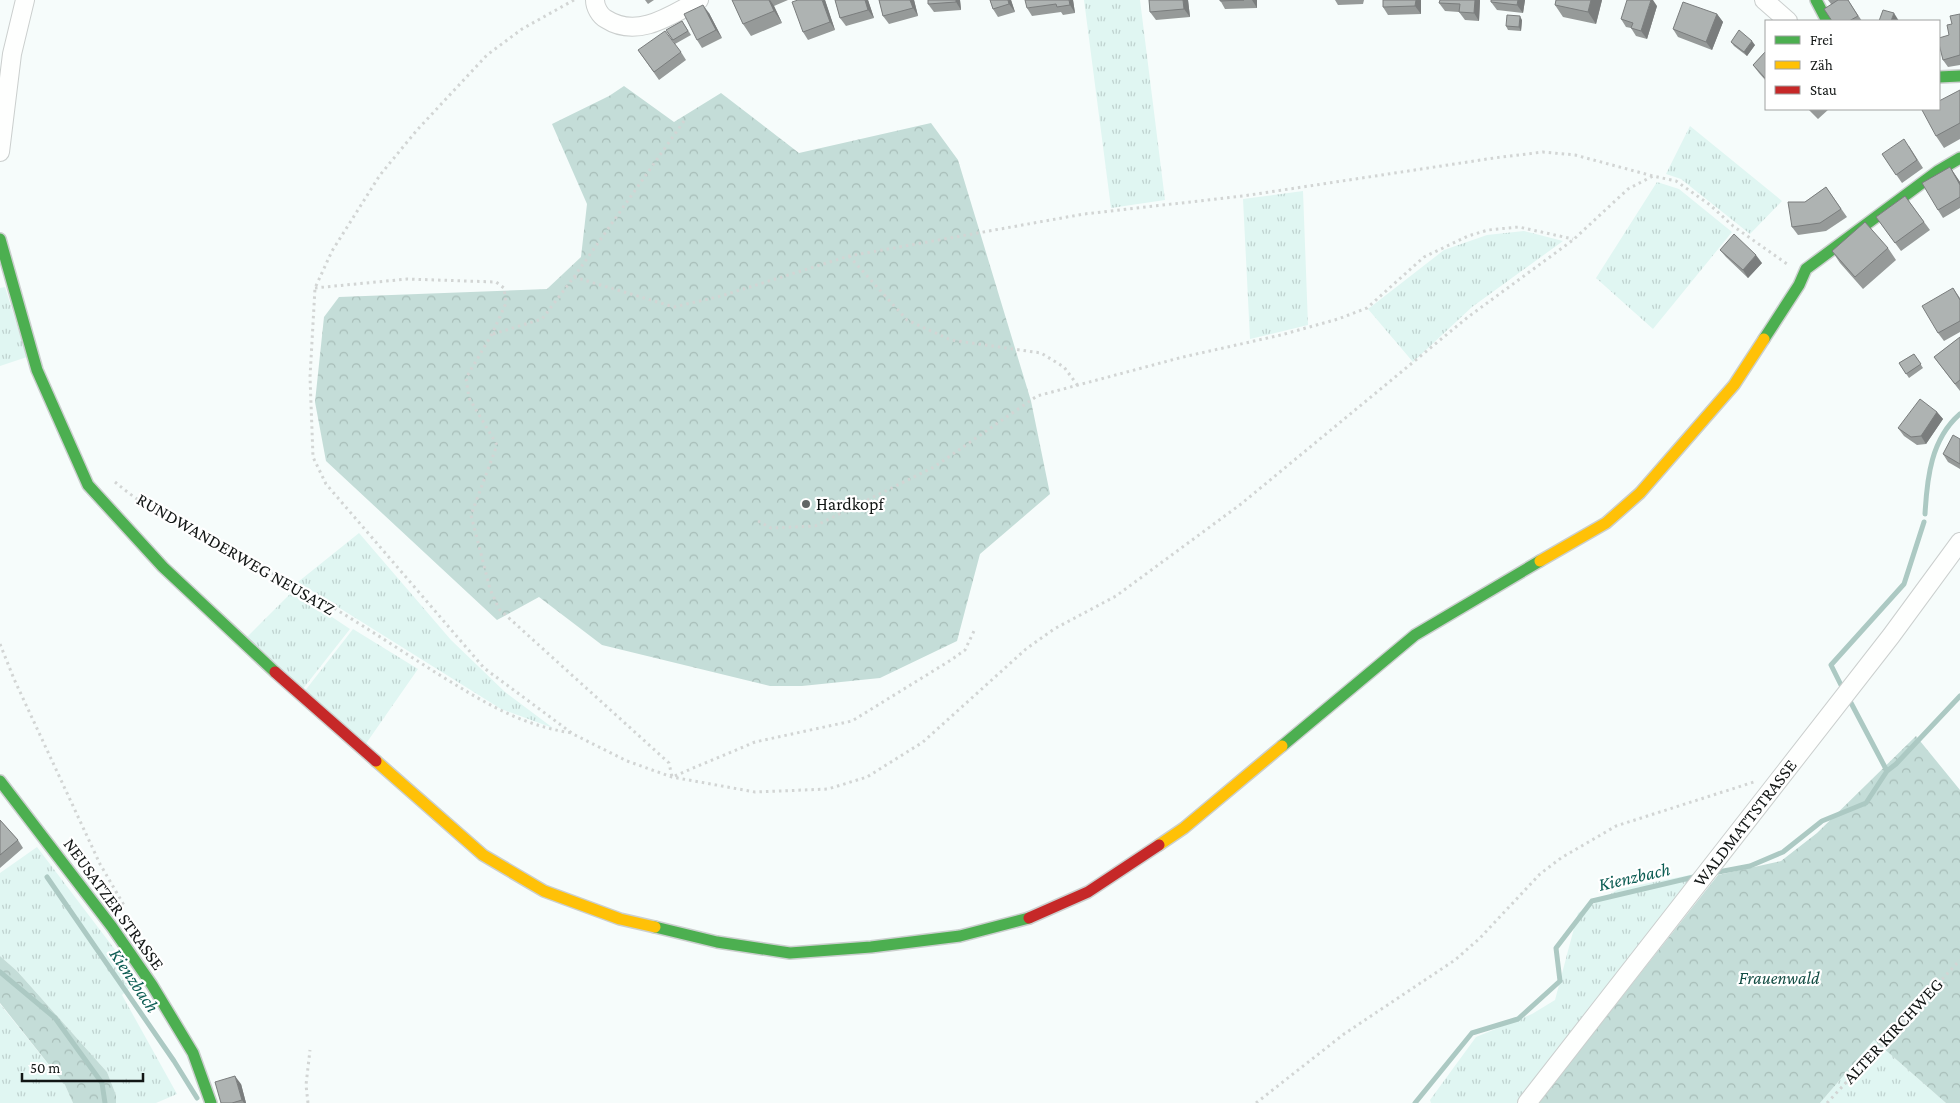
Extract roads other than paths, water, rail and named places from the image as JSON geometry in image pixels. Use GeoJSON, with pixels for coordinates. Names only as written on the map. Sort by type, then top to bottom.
{"type":"FeatureCollection","features":[{"type":"Feature","properties":{"kind":"street"},"geometry":{"type":"LineString","coordinates":[[0,152],[12,54],[25,0]]}},
{"type":"Feature","properties":{"kind":"street"},"geometry":{"type":"LineString","coordinates":[[595,0],[601,17],[615,25],[632,28],[657,22],[699,0]]}},
{"type":"Feature","properties":{"kind":"street"},"geometry":{"type":"LineString","coordinates":[[1764,0],[1787,20]]}},
{"type":"Feature","properties":{"kind":"street"},"geometry":{"type":"LineString","coordinates":[[1816,0],[1826,20]]}},
{"type":"Feature","properties":{"kind":"street"},"geometry":{"type":"LineString","coordinates":[[1940,77],[1960,76]]}},
{"type":"Feature","properties":{"kind":"street"},"geometry":{"type":"LineString","coordinates":[[0,239],[37,370],[88,485],[163,567],[236,638],[483,855],[537,886],[620,919],[718,942],[790,953],[960,936],[1036,916],[1088,892],[1143,856],[1184,828],[1415,635],[1606,524],[1640,493],[1734,385],[1790,300],[1806,269],[1938,171],[1960,158]]}},
{"type":"Feature","properties":{"kind":"street","name":"WALDMATTSTRASSE"},"geometry":{"type":"LineString","coordinates":[[1527,1103],[1891,636],[1960,542]]}},
{"type":"Feature","properties":{"kind":"street","name":"NEUSATZER STRASSE"},"geometry":{"type":"LineString","coordinates":[[0,781],[112,927],[152,985],[193,1053],[211,1103]]}},
{"type":"Feature","properties":{"kind":"waterway","name":"Kienzbach"},"geometry":{"type":"LineString","coordinates":[[1925,514],[1932,460],[1943,435],[1960,414]]}},
{"type":"Feature","properties":{"kind":"waterway","name":"Kienzbach"},"geometry":{"type":"LineString","coordinates":[[1841,685],[1831,665],[1904,584],[1924,522]]}},
{"type":"Feature","properties":{"kind":"waterway"},"geometry":{"type":"LineString","coordinates":[[1887,771],[1896,764],[1960,696]]}},
{"type":"Feature","properties":{"kind":"waterway","name":"Kienzbach"},"geometry":{"type":"LineString","coordinates":[[1713,873],[1750,866],[1783,852],[1822,821],[1866,803],[1887,771],[1850,701]]}},
{"type":"Feature","properties":{"kind":"waterway","name":"Kienzbach"},"geometry":{"type":"LineString","coordinates":[[1415,1103],[1472,1033],[1518,1019],[1560,981],[1556,948],[1592,901],[1698,876]]}},
{"type":"Feature","properties":{"kind":"waterway","name":"Kienzbach"},"geometry":{"type":"LineString","coordinates":[[47,877],[174,1061],[197,1098]]}},
{"type":"Feature","properties":{"kind":"waterway"},"geometry":{"type":"LineString","coordinates":[[0,972],[55,1018],[102,1083],[105,1103]]}},
{"type":"Feature","properties":{"kind":"place","name":"Hardkopf"},"geometry":{"type":"Point","coordinates":[806,504]}},
{"type":"Feature","properties":{"kind":"park label","name":"Frauenwald"},"geometry":{"type":"Point","coordinates":[1779,978]}}]}
